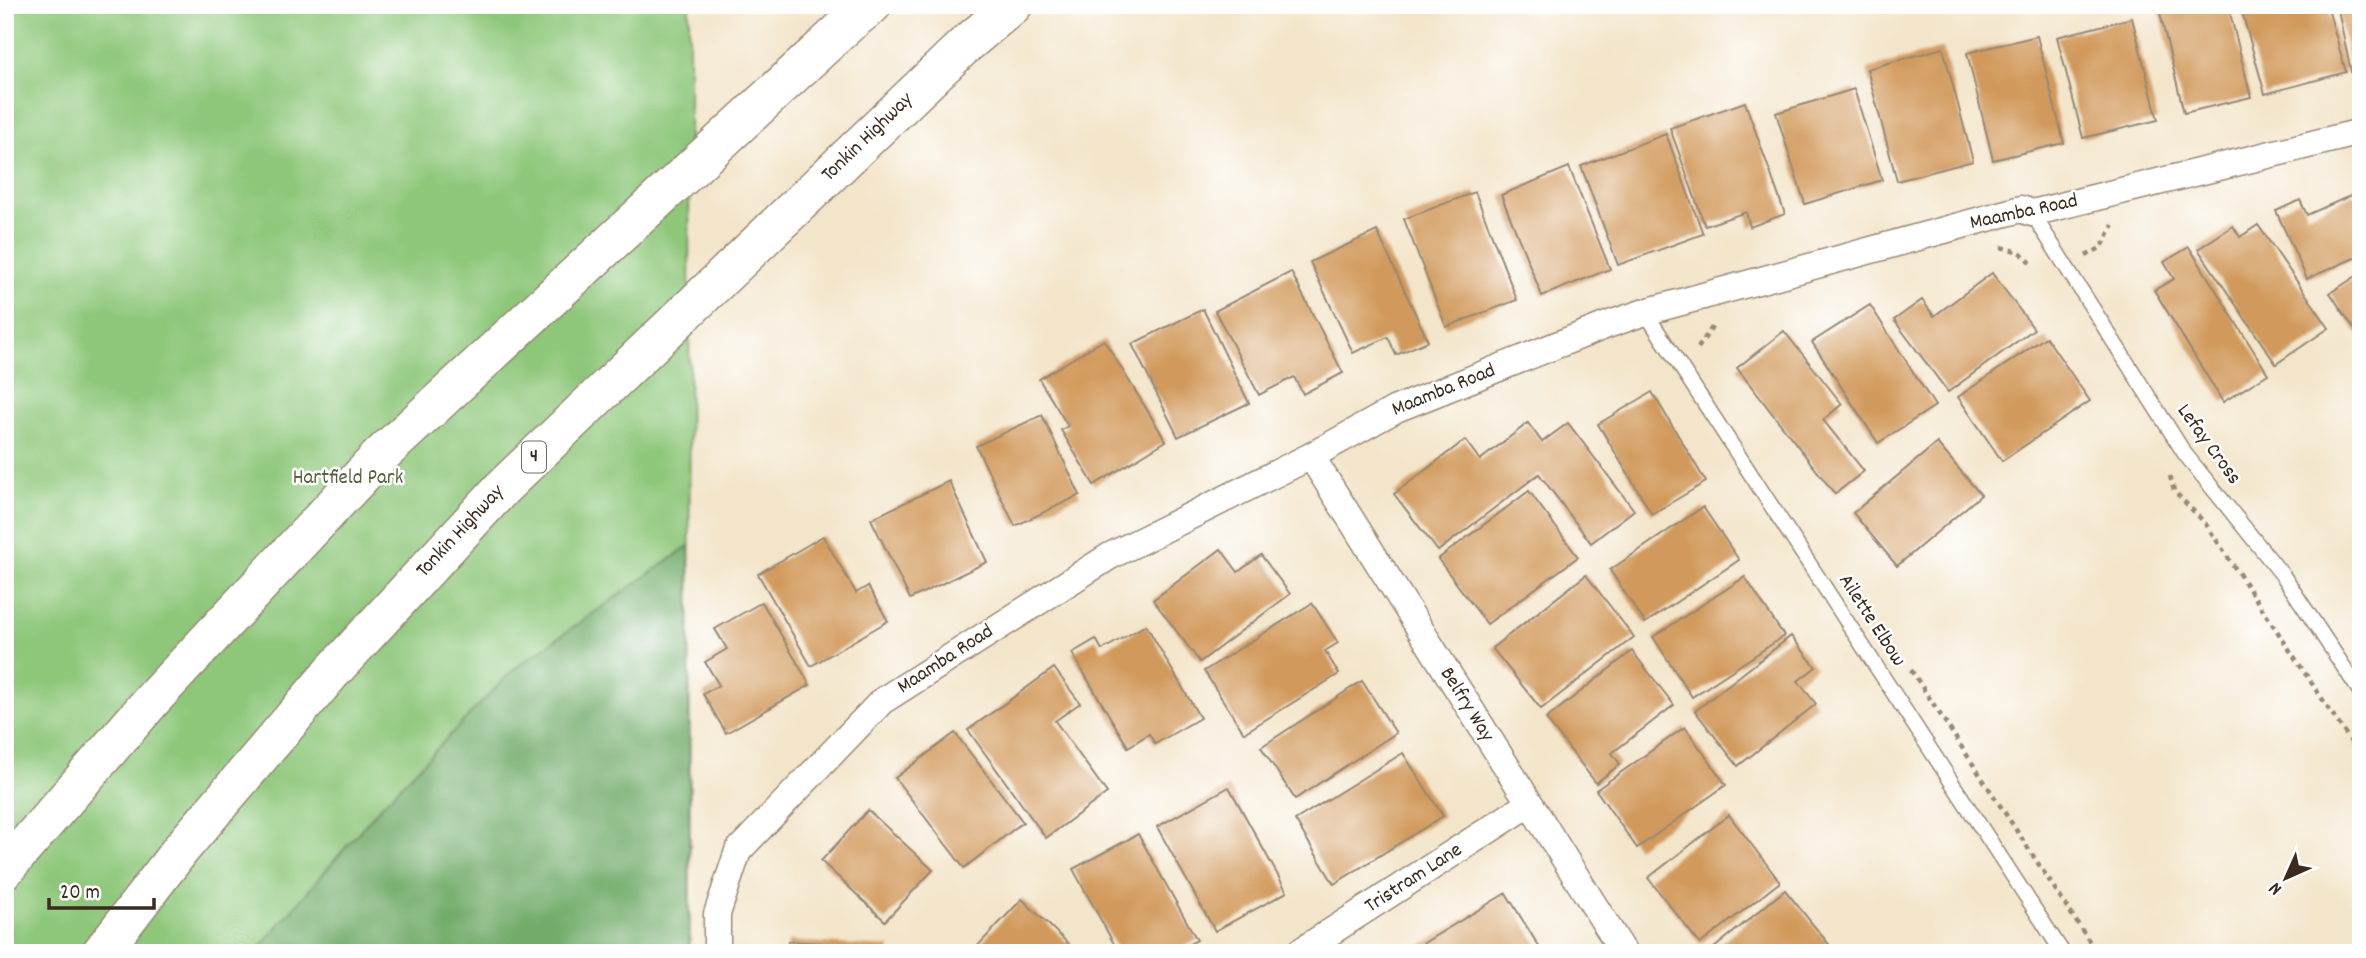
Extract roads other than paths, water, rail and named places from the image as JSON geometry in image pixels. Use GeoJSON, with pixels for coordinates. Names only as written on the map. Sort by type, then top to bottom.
{"type":"FeatureCollection","features":[{"type":"Feature","properties":{"kind":"highway"},"geometry":{"type":"LineString","coordinates":[[5,869],[152,700],[380,456],[848,24],[872,5]]}},
{"type":"Feature","properties":{"kind":"highway","name":"Tonkin Highway"},"geometry":{"type":"LineString","coordinates":[[101,953],[181,849],[332,671],[503,487],[964,46],[1013,5]]}},
{"type":"Feature","properties":{"kind":"street","name":"Maamba Road"},"geometry":{"type":"LineString","coordinates":[[717,953],[717,914],[738,851],[882,701],[1110,556],[1311,456],[1396,409],[1645,312],[2021,209],[2032,213],[2361,132]]}},
{"type":"Feature","properties":{"kind":"street","name":"Belfry Way"},"geometry":{"type":"LineString","coordinates":[[1311,456],[1624,953]]}},
{"type":"Feature","properties":{"kind":"street","name":"Tristram Lane"},"geometry":{"type":"LineString","coordinates":[[1298,953],[1529,804]]}},
{"type":"Feature","properties":{"kind":"lane","name":"Lefay Cross"},"geometry":{"type":"LineString","coordinates":[[2032,213],[2185,454],[2284,578],[2361,693]]}},
{"type":"Feature","properties":{"kind":"lane","name":"Ailette Elbow"},"geometry":{"type":"LineString","coordinates":[[1645,312],[2063,953]]}},
{"type":"Feature","properties":{"kind":"park label","name":"Hartfield Park"},"geometry":{"type":"Point","coordinates":[348,479]}}]}
